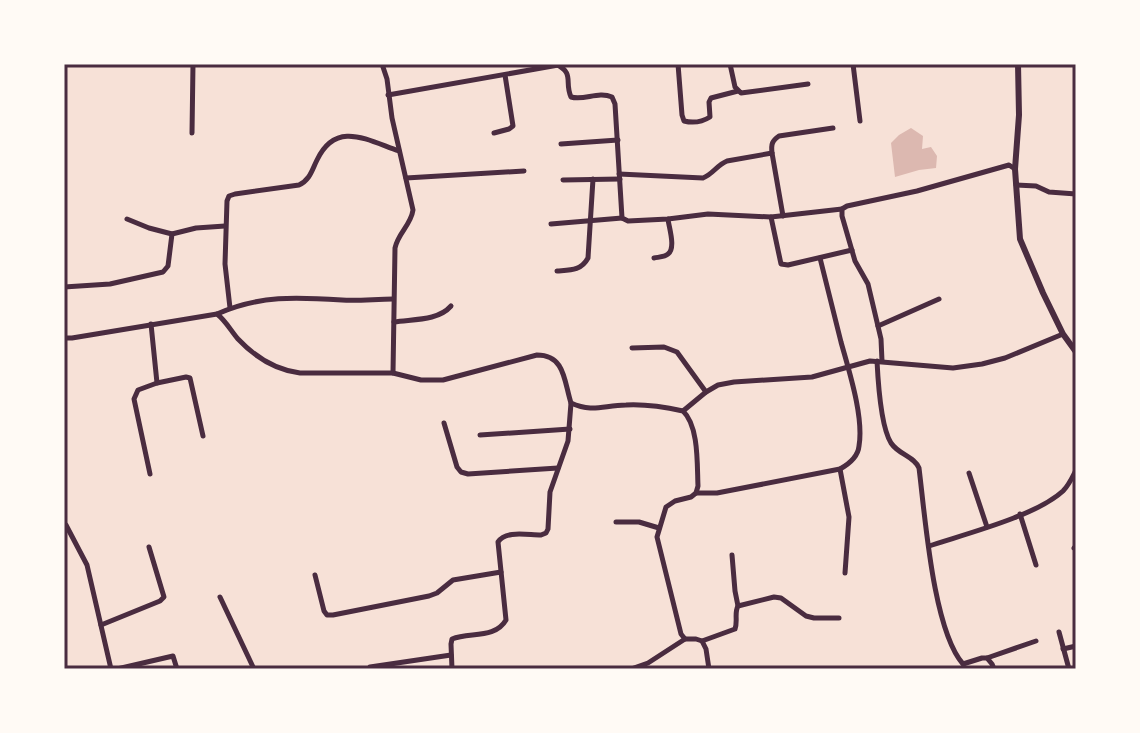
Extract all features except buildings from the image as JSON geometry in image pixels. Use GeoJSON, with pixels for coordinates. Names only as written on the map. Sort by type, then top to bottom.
{"type":"FeatureCollection","features":[{"type":"Feature","properties":{"kind":"street"},"geometry":{"type":"LineString","coordinates":[[192,133],[193,64]]}},
{"type":"Feature","properties":{"kind":"street"},"geometry":{"type":"LineString","coordinates":[[382,64],[413,210],[410,223],[397,241],[393,373]]}},
{"type":"Feature","properties":{"kind":"street"},"geometry":{"type":"LineString","coordinates":[[388,95],[560,64],[568,73],[571,97],[605,94],[612,97],[615,104],[622,218]]}},
{"type":"Feature","properties":{"kind":"street"},"geometry":{"type":"LineString","coordinates":[[678,64],[682,115],[684,121],[689,122],[710,117],[711,98],[738,91],[808,84]]}},
{"type":"Feature","properties":{"kind":"street"},"geometry":{"type":"LineString","coordinates":[[730,64],[738,91]]}},
{"type":"Feature","properties":{"kind":"street"},"geometry":{"type":"LineString","coordinates":[[853,64],[860,121]]}},
{"type":"Feature","properties":{"kind":"street"},"geometry":{"type":"LineString","coordinates":[[1018,64],[1019,115],[1015,169],[1020,239],[1063,334],[1076,352]]}},
{"type":"Feature","properties":{"kind":"street"},"geometry":{"type":"LineString","coordinates":[[494,133],[513,126],[505,75]]}},
{"type":"Feature","properties":{"kind":"street"},"geometry":{"type":"LineString","coordinates":[[783,216],[772,153],[773,139],[833,128]]}},
{"type":"Feature","properties":{"kind":"street"},"geometry":{"type":"LineString","coordinates":[[230,308],[225,264],[229,196],[299,185],[306,181],[323,147],[339,136],[349,136],[399,151]]}},
{"type":"Feature","properties":{"kind":"street"},"geometry":{"type":"LineString","coordinates":[[561,144],[618,140]]}},
{"type":"Feature","properties":{"kind":"street"},"geometry":{"type":"LineString","coordinates":[[563,180],[620,176],[703,178],[727,161],[772,153]]}},
{"type":"Feature","properties":{"kind":"street"},"geometry":{"type":"LineString","coordinates":[[551,224],[622,218],[628,221],[668,219],[708,214],[783,216],[842,209],[1009,165],[1015,169]]}},
{"type":"Feature","properties":{"kind":"street"},"geometry":{"type":"LineString","coordinates":[[406,178],[524,171]]}},
{"type":"Feature","properties":{"kind":"street"},"geometry":{"type":"LineString","coordinates":[[557,271],[579,269],[588,258],[593,179]]}},
{"type":"Feature","properties":{"kind":"street"},"geometry":{"type":"LineString","coordinates":[[1016,185],[1076,194]]}},
{"type":"Feature","properties":{"kind":"street"},"geometry":{"type":"LineString","coordinates":[[842,209],[858,269],[868,284],[881,339],[886,431],[893,447],[916,462],[919,468],[930,561],[944,626],[958,659],[963,664],[1036,641]]}},
{"type":"Feature","properties":{"kind":"street"},"geometry":{"type":"LineString","coordinates":[[771,217],[781,264],[852,250]]}},
{"type":"Feature","properties":{"kind":"street"},"geometry":{"type":"LineString","coordinates":[[127,219],[172,234],[225,226]]}},
{"type":"Feature","properties":{"kind":"street"},"geometry":{"type":"LineString","coordinates":[[654,258],[671,251],[668,219]]}},
{"type":"Feature","properties":{"kind":"street"},"geometry":{"type":"LineString","coordinates":[[64,287],[110,284],[163,272],[168,266],[172,234]]}},
{"type":"Feature","properties":{"kind":"street"},"geometry":{"type":"LineString","coordinates":[[696,493],[717,493],[840,469],[850,464],[857,454],[859,421],[820,258]]}},
{"type":"Feature","properties":{"kind":"street"},"geometry":{"type":"LineString","coordinates":[[64,338],[217,314],[272,298],[394,299]]}},
{"type":"Feature","properties":{"kind":"street"},"geometry":{"type":"LineString","coordinates":[[878,326],[939,299]]}},
{"type":"Feature","properties":{"kind":"street"},"geometry":{"type":"LineString","coordinates":[[394,322],[436,316],[445,313],[451,306]]}},
{"type":"Feature","properties":{"kind":"street"},"geometry":{"type":"LineString","coordinates":[[217,314],[248,349],[274,367],[300,373],[393,373],[433,381],[537,355],[553,357],[560,366],[571,403],[570,429],[550,492],[548,529],[541,535],[505,535],[499,538],[506,620],[495,632],[452,639],[452,669]]}},
{"type":"Feature","properties":{"kind":"street"},"geometry":{"type":"LineString","coordinates":[[151,324],[157,383]]}},
{"type":"Feature","properties":{"kind":"street"},"geometry":{"type":"LineString","coordinates":[[683,411],[718,385],[812,377],[863,362],[953,368],[982,364],[1063,334]]}},
{"type":"Feature","properties":{"kind":"street"},"geometry":{"type":"LineString","coordinates":[[632,348],[671,348],[683,358],[706,392]]}},
{"type":"Feature","properties":{"kind":"street"},"geometry":{"type":"LineString","coordinates":[[150,474],[134,399],[138,390],[157,383],[190,378],[203,436]]}},
{"type":"Feature","properties":{"kind":"street"},"geometry":{"type":"LineString","coordinates":[[571,403],[593,410],[628,404],[683,411],[688,416],[695,443],[698,486],[691,497],[666,507],[659,528],[658,544],[678,626],[685,639]]}},
{"type":"Feature","properties":{"kind":"street"},"geometry":{"type":"LineString","coordinates":[[444,423],[461,472],[558,468]]}},
{"type":"Feature","properties":{"kind":"street"},"geometry":{"type":"LineString","coordinates":[[480,435],[570,429]]}},
{"type":"Feature","properties":{"kind":"street"},"geometry":{"type":"LineString","coordinates":[[840,469],[849,517],[845,573]]}},
{"type":"Feature","properties":{"kind":"street"},"geometry":{"type":"LineString","coordinates":[[929,546],[1044,504],[1061,493],[1076,470]]}},
{"type":"Feature","properties":{"kind":"street"},"geometry":{"type":"LineString","coordinates":[[969,473],[987,527]]}},
{"type":"Feature","properties":{"kind":"street"},"geometry":{"type":"LineString","coordinates":[[1020,514],[1036,565]]}},
{"type":"Feature","properties":{"kind":"street"},"geometry":{"type":"LineString","coordinates":[[616,522],[639,522],[659,528]]}},
{"type":"Feature","properties":{"kind":"street"},"geometry":{"type":"LineString","coordinates":[[66,525],[87,565],[111,669]]}},
{"type":"Feature","properties":{"kind":"street"},"geometry":{"type":"LineString","coordinates":[[101,625],[164,597],[149,547]]}},
{"type":"Feature","properties":{"kind":"street"},"geometry":{"type":"LineString","coordinates":[[631,669],[648,663],[685,639],[702,641],[735,629],[738,606],[732,555]]}},
{"type":"Feature","properties":{"kind":"street"},"geometry":{"type":"LineString","coordinates":[[315,575],[324,611],[327,615],[333,615],[429,596],[453,580],[501,572]]}},
{"type":"Feature","properties":{"kind":"street"},"geometry":{"type":"LineString","coordinates":[[220,597],[254,669]]}},
{"type":"Feature","properties":{"kind":"street"},"geometry":{"type":"LineString","coordinates":[[738,606],[774,597],[781,598],[806,616],[839,618]]}},
{"type":"Feature","properties":{"kind":"street"},"geometry":{"type":"LineString","coordinates":[[1059,632],[1069,669]]}},
{"type":"Feature","properties":{"kind":"street"},"geometry":{"type":"LineString","coordinates":[[702,641],[709,669]]}},
{"type":"Feature","properties":{"kind":"street"},"geometry":{"type":"LineString","coordinates":[[1063,649],[1076,646]]}},
{"type":"Feature","properties":{"kind":"street"},"geometry":{"type":"LineString","coordinates":[[370,667],[451,655]]}},
{"type":"Feature","properties":{"kind":"street"},"geometry":{"type":"LineString","coordinates":[[117,669],[173,656],[177,669]]}},
{"type":"Feature","properties":{"kind":"street"},"geometry":{"type":"LineString","coordinates":[[987,658],[994,669]]}},
{"type":"Feature","properties":{"kind":"shaded area"},"geometry":{"type":"Polygon","coordinates":[[[911,128],[923,136],[922,149],[931,147],[937,156],[936,168],[895,177],[891,143],[911,128]]]}}]}
